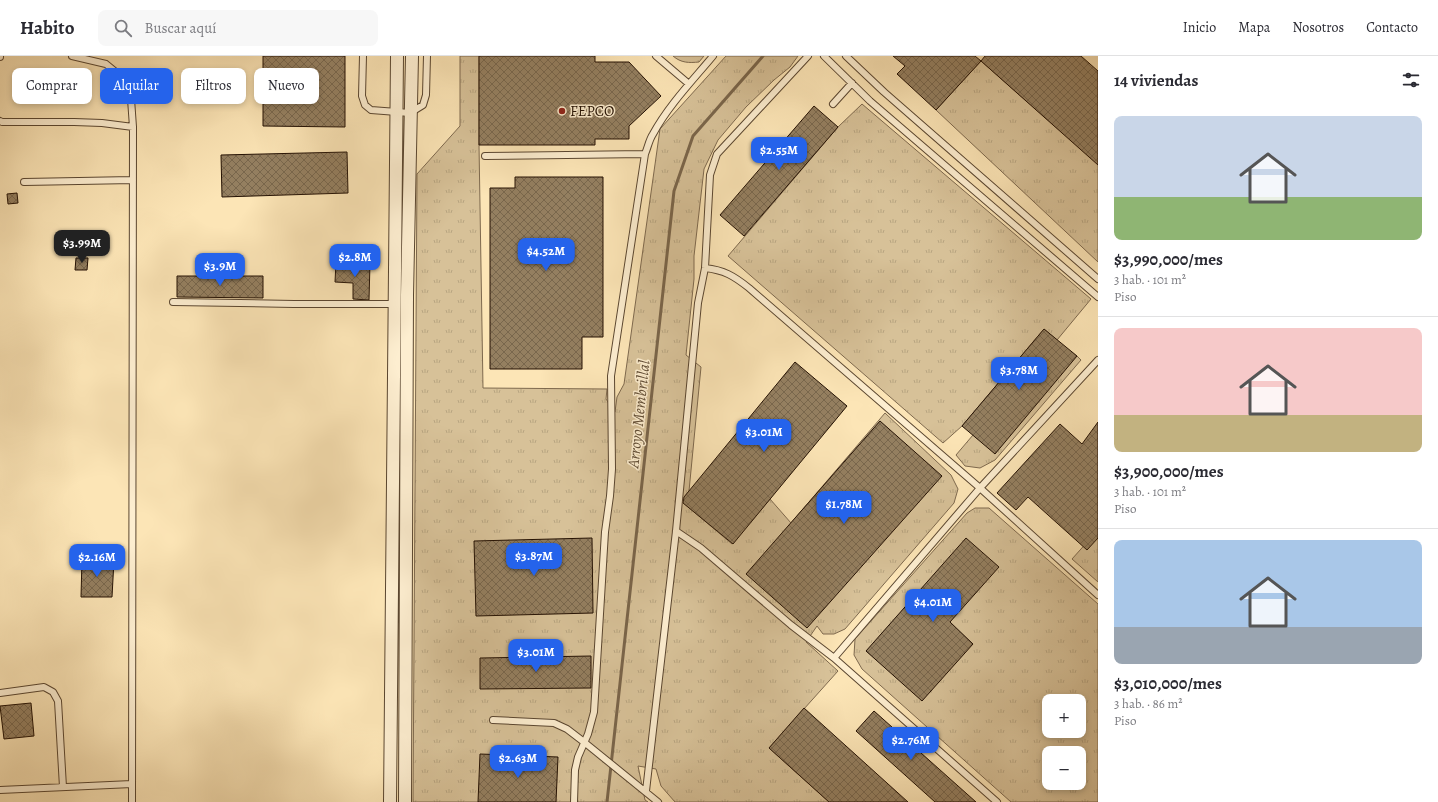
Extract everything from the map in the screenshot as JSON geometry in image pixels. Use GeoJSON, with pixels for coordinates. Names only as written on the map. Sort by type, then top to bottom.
{"type":"FeatureCollection","features":[{"type":"Feature","properties":{"kind":"street"},"geometry":{"type":"LineString","coordinates":[[390,802],[397,56]]}},
{"type":"Feature","properties":{"kind":"street"},"geometry":{"type":"LineString","coordinates":[[405,802],[407,302],[412,56]]}},
{"type":"Feature","properties":{"kind":"street"},"geometry":{"type":"LineString","coordinates":[[392,574],[406,573]]}},
{"type":"Feature","properties":{"kind":"lane"},"geometry":{"type":"LineString","coordinates":[[72,56],[106,64],[122,77],[131,99],[133,128],[132,802]]}},
{"type":"Feature","properties":{"kind":"lane"},"geometry":{"type":"LineString","coordinates":[[363,56],[362,96],[365,105],[371,110],[410,113],[423,105],[426,96],[427,56]]}},
{"type":"Feature","properties":{"kind":"lane"},"geometry":{"type":"LineString","coordinates":[[656,56],[689,84]]}},
{"type":"Feature","properties":{"kind":"lane"},"geometry":{"type":"LineString","coordinates":[[574,802],[575,770],[594,712],[605,532],[612,469],[611,376],[645,154],[652,135],[661,120],[713,56]]}},
{"type":"Feature","properties":{"kind":"lane"},"geometry":{"type":"LineString","coordinates":[[646,791],[676,531],[698,303],[705,268],[710,175],[716,154],[808,56]]}},
{"type":"Feature","properties":{"kind":"lane"},"geometry":{"type":"LineString","coordinates":[[824,56],[870,101],[1098,297]]}},
{"type":"Feature","properties":{"kind":"lane"},"geometry":{"type":"LineString","coordinates":[[846,56],[884,92],[1098,279]]}},
{"type":"Feature","properties":{"kind":"lane"},"geometry":{"type":"LineString","coordinates":[[833,104],[852,83]]}},
{"type":"Feature","properties":{"kind":"lane"},"geometry":{"type":"LineString","coordinates":[[0,121],[95,123],[133,128]]}},
{"type":"Feature","properties":{"kind":"lane"},"geometry":{"type":"LineString","coordinates":[[485,156],[645,154]]}},
{"type":"Feature","properties":{"kind":"lane"},"geometry":{"type":"LineString","coordinates":[[24,182],[133,180]]}},
{"type":"Feature","properties":{"kind":"lane"},"geometry":{"type":"LineString","coordinates":[[705,268],[719,269],[735,276],[980,488],[1098,595]]}},
{"type":"Feature","properties":{"kind":"lane"},"geometry":{"type":"LineString","coordinates":[[173,302],[395,304]]}},
{"type":"Feature","properties":{"kind":"lane"},"geometry":{"type":"LineString","coordinates":[[834,658],[980,488],[1098,360]]}},
{"type":"Feature","properties":{"kind":"lane"},"geometry":{"type":"LineString","coordinates":[[676,531],[701,548],[791,625],[834,658],[997,802]]}},
{"type":"Feature","properties":{"kind":"lane"},"geometry":{"type":"LineString","coordinates":[[0,693],[44,687],[53,692],[58,700],[63,787]]}},
{"type":"Feature","properties":{"kind":"lane"},"geometry":{"type":"LineString","coordinates":[[493,720],[554,723],[567,729],[658,802]]}},
{"type":"Feature","properties":{"kind":"lane"},"geometry":{"type":"LineString","coordinates":[[0,790],[132,784]]}},
{"type":"Feature","properties":{"kind":"green space"},"geometry":{"type":"Polygon","coordinates":[[[460,56],[479,56],[483,388],[607,389],[606,399],[615,412],[617,397],[624,384],[660,129],[726,56],[798,56],[790,67],[746,107],[718,140],[704,169],[694,256],[694,279],[686,355],[701,367],[689,491],[681,501],[732,544],[770,499],[791,523],[885,413],[951,475],[958,489],[954,503],[845,629],[834,634],[823,634],[817,626],[806,642],[838,671],[769,748],[829,802],[675,802],[661,786],[656,769],[638,766],[645,800],[648,802],[413,802],[417,174],[460,126],[460,56]]]}},
{"type":"Feature","properties":{"kind":"green space"},"geometry":{"type":"Polygon","coordinates":[[[673,56],[704,56],[699,62],[685,62],[673,56]]]}},
{"type":"Feature","properties":{"kind":"green space"},"geometry":{"type":"Polygon","coordinates":[[[981,61],[1098,164],[1098,262],[936,110],[981,61]]]}},
{"type":"Feature","properties":{"kind":"green space"},"geometry":{"type":"Polygon","coordinates":[[[862,104],[1091,299],[1057,340],[1044,329],[962,426],[943,443],[728,256],[838,127],[862,104]]]}},
{"type":"Feature","properties":{"kind":"green space"},"geometry":{"type":"Polygon","coordinates":[[[1077,356],[1081,360],[995,460],[980,468],[965,466],[956,455],[973,435],[1077,356]]]}},
{"type":"Feature","properties":{"kind":"green space"},"geometry":{"type":"Polygon","coordinates":[[[975,508],[989,508],[1098,604],[1098,802],[1011,802],[862,669],[854,655],[855,639],[967,513],[975,508]]]}},
{"type":"Feature","properties":{"kind":"green space"},"geometry":{"type":"Polygon","coordinates":[[[1098,530],[1098,582],[1072,559],[1098,530]]]}},
{"type":"Feature","properties":{"kind":"building"},"geometry":{"type":"Polygon","coordinates":[[[263,56],[345,56],[345,127],[263,126],[263,104],[319,104],[319,68],[263,68],[263,56]]]}},
{"type":"Feature","properties":{"kind":"building","name":"FEPCO"},"geometry":{"type":"Polygon","coordinates":[[[479,56],[595,56],[595,62],[629,62],[661,96],[629,126],[629,139],[595,139],[595,145],[479,145],[479,56]]]}},
{"type":"Feature","properties":{"kind":"building"},"geometry":{"type":"Polygon","coordinates":[[[893,56],[975,56],[981,61],[936,110],[897,74],[905,66],[893,56]]]}},
{"type":"Feature","properties":{"kind":"building"},"geometry":{"type":"Polygon","coordinates":[[[985,56],[1081,56],[1098,71],[1098,165],[981,61],[985,56]]]}},
{"type":"Feature","properties":{"kind":"building"},"geometry":{"type":"Polygon","coordinates":[[[814,106],[838,127],[744,236],[720,215],[814,106]]]}},
{"type":"Feature","properties":{"kind":"building"},"geometry":{"type":"Polygon","coordinates":[[[347,152],[348,193],[222,197],[221,155],[347,152]]]}},
{"type":"Feature","properties":{"kind":"building"},"geometry":{"type":"Polygon","coordinates":[[[515,177],[603,177],[603,337],[582,337],[582,369],[490,369],[490,188],[515,188],[515,177]]]}},
{"type":"Feature","properties":{"kind":"building"},"geometry":{"type":"Polygon","coordinates":[[[17,193],[18,203],[8,204],[7,194],[17,193]]]}},
{"type":"Feature","properties":{"kind":"building"},"geometry":{"type":"Polygon","coordinates":[[[76,258],[88,258],[87,270],[75,270],[76,258]]]}},
{"type":"Feature","properties":{"kind":"building"},"geometry":{"type":"Polygon","coordinates":[[[336,262],[370,263],[369,300],[353,299],[353,283],[335,282],[336,262]]]}},
{"type":"Feature","properties":{"kind":"building"},"geometry":{"type":"Polygon","coordinates":[[[177,276],[263,276],[263,298],[177,297],[177,276]]]}},
{"type":"Feature","properties":{"kind":"building"},"geometry":{"type":"Polygon","coordinates":[[[1044,329],[1077,356],[995,454],[962,426],[1044,329]]]}},
{"type":"Feature","properties":{"kind":"building"},"geometry":{"type":"Polygon","coordinates":[[[795,362],[847,406],[733,544],[683,503],[684,497],[795,362]]]}},
{"type":"Feature","properties":{"kind":"building"},"geometry":{"type":"Polygon","coordinates":[[[880,421],[942,476],[807,628],[746,574],[880,421]]]}},
{"type":"Feature","properties":{"kind":"building"},"geometry":{"type":"Polygon","coordinates":[[[1098,422],[1098,538],[1087,550],[1028,497],[1016,510],[997,493],[1060,424],[1082,444],[1098,422]]]}},
{"type":"Feature","properties":{"kind":"building"},"geometry":{"type":"Polygon","coordinates":[[[592,538],[593,613],[476,616],[474,541],[592,538]]]}},
{"type":"Feature","properties":{"kind":"building"},"geometry":{"type":"Polygon","coordinates":[[[966,538],[999,567],[950,622],[973,644],[922,701],[866,651],[966,538]]]}},
{"type":"Feature","properties":{"kind":"building"},"geometry":{"type":"Polygon","coordinates":[[[82,559],[114,560],[112,597],[81,597],[82,559]]]}},
{"type":"Feature","properties":{"kind":"building"},"geometry":{"type":"Polygon","coordinates":[[[591,656],[591,688],[480,689],[480,658],[591,656]]]}},
{"type":"Feature","properties":{"kind":"building"},"geometry":{"type":"Polygon","coordinates":[[[31,703],[34,736],[4,739],[0,706],[31,703]]]}},
{"type":"Feature","properties":{"kind":"building"},"geometry":{"type":"Polygon","coordinates":[[[804,708],[908,802],[829,802],[769,748],[804,708]]]}},
{"type":"Feature","properties":{"kind":"building"},"geometry":{"type":"Polygon","coordinates":[[[874,711],[976,802],[935,802],[856,731],[874,711]]]}},
{"type":"Feature","properties":{"kind":"building"},"geometry":{"type":"Polygon","coordinates":[[[480,754],[558,757],[556,802],[478,802],[480,754]]]}},
{"type":"Feature","properties":{"kind":"waterway","name":"Arroyo Membrillal"},"geometry":{"type":"LineString","coordinates":[[607,802],[674,191],[693,136],[763,56]]}},
{"type":"Feature","properties":{"kind":"place","name":"FEPCO"},"geometry":{"type":"Point","coordinates":[562,111]}}]}
